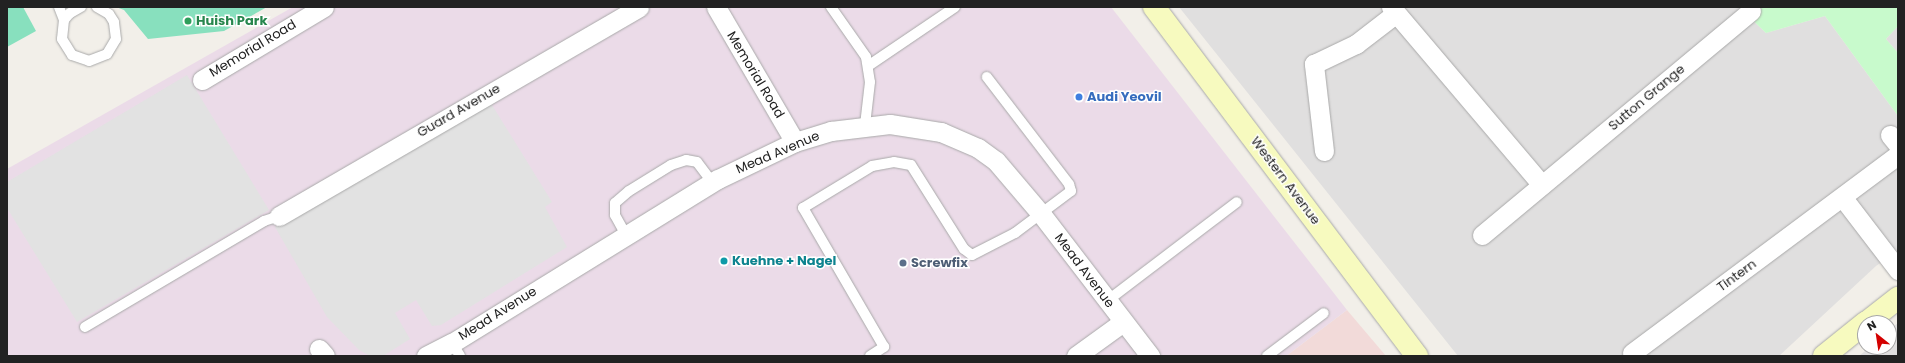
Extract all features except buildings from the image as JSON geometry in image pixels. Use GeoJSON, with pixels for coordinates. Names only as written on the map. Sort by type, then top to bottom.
{"type":"FeatureCollection","features":[{"type":"Feature","properties":{"kind":"street","name":"Memorial Road"},"geometry":{"type":"LineString","coordinates":[[202,80],[324,7]]}},
{"type":"Feature","properties":{"kind":"street","name":"Guard Avenue"},"geometry":{"type":"LineString","coordinates":[[279,216],[639,7]]}},
{"type":"Feature","properties":{"kind":"street","name":"Memorial Road"},"geometry":{"type":"LineString","coordinates":[[716,7],[795,142]]}},
{"type":"Feature","properties":{"kind":"street","name":"Western Avenue"},"geometry":{"type":"LineString","coordinates":[[1154,7],[1417,356]]}},
{"type":"Feature","properties":{"kind":"street"},"geometry":{"type":"LineString","coordinates":[[1324,151],[1314,64],[1356,44],[1393,10],[1542,185]]}},
{"type":"Feature","properties":{"kind":"street","name":"Sutton Grange"},"geometry":{"type":"LineString","coordinates":[[1482,235],[1751,11]]}},
{"type":"Feature","properties":{"kind":"street","name":"Mead Avenue"},"geometry":{"type":"LineString","coordinates":[[426,356],[456,350],[626,235],[712,182],[795,142],[831,131],[865,125],[890,124],[941,132],[978,148],[996,161],[1042,215],[1150,356]]}},
{"type":"Feature","properties":{"kind":"street","name":"Tintern"},"geometry":{"type":"LineString","coordinates":[[1632,353],[1843,198],[1898,155]]}},
{"type":"Feature","properties":{"kind":"street"},"geometry":{"type":"LineString","coordinates":[[1843,198],[1898,270]]}},
{"type":"Feature","properties":{"kind":"street"},"geometry":{"type":"LineString","coordinates":[[1876,315],[1898,298]]}},
{"type":"Feature","properties":{"kind":"street"},"geometry":{"type":"LineString","coordinates":[[1076,356],[1123,322]]}},
{"type":"Feature","properties":{"kind":"street"},"geometry":{"type":"LineString","coordinates":[[1824,356],[1857,329]]}},
{"type":"Feature","properties":{"kind":"lane"},"geometry":{"type":"LineString","coordinates":[[59,7],[64,20],[62,39],[68,52],[80,60],[99,59],[113,47],[117,30],[109,14],[98,7]]}},
{"type":"Feature","properties":{"kind":"lane"},"geometry":{"type":"LineString","coordinates":[[64,20],[70,13],[80,7]]}},
{"type":"Feature","properties":{"kind":"lane"},"geometry":{"type":"LineString","coordinates":[[831,7],[861,46],[868,66],[870,82],[865,125]]}},
{"type":"Feature","properties":{"kind":"lane"},"geometry":{"type":"LineString","coordinates":[[868,66],[955,7]]}},
{"type":"Feature","properties":{"kind":"lane"},"geometry":{"type":"LineString","coordinates":[[870,356],[884,347],[803,208],[872,166],[894,162],[911,165],[964,249],[972,255],[991,247],[1042,215],[1072,191],[1069,184],[988,77]]}},
{"type":"Feature","properties":{"kind":"lane"},"geometry":{"type":"LineString","coordinates":[[626,235],[615,215],[615,203],[629,191],[671,165],[686,160],[697,162],[712,182]]}},
{"type":"Feature","properties":{"kind":"lane"},"geometry":{"type":"LineString","coordinates":[[1107,301],[1237,202]]}},
{"type":"Feature","properties":{"kind":"lane"},"geometry":{"type":"LineString","coordinates":[[85,327],[264,221],[279,216]]}},
{"type":"Feature","properties":{"kind":"lane"},"geometry":{"type":"LineString","coordinates":[[1267,356],[1324,313]]}},
{"type":"Feature","properties":{"kind":"shaded area"},"geometry":{"type":"Polygon","coordinates":[[[293,7],[1111,7],[1347,310],[1286,356],[7,356],[7,169],[293,7]]]}},
{"type":"Feature","properties":{"kind":"shaded area"},"geometry":{"type":"Polygon","coordinates":[[[1179,7],[1739,7],[1766,33],[1825,16],[1898,116],[1898,251],[1876,266],[1779,356],[1458,356],[1179,7]]]}},
{"type":"Feature","properties":{"kind":"shaded area"},"geometry":{"type":"Polygon","coordinates":[[[1898,26],[1898,53],[1886,39],[1898,26]]]}},
{"type":"Feature","properties":{"kind":"shaded area"},"geometry":{"type":"Polygon","coordinates":[[[187,75],[269,210],[77,322],[7,208],[7,182],[187,75]]]}},
{"type":"Feature","properties":{"kind":"shaded area"},"geometry":{"type":"Polygon","coordinates":[[[492,105],[552,202],[545,207],[567,247],[441,325],[432,326],[416,300],[395,313],[410,339],[383,356],[370,356],[359,350],[327,317],[275,227],[478,106],[492,105]]]}},
{"type":"Feature","properties":{"kind":"shaded area"},"geometry":{"type":"Polygon","coordinates":[[[1347,310],[1386,356],[1286,356],[1347,310]]]}},
{"type":"Feature","properties":{"kind":"shaded area"},"geometry":{"type":"Polygon","coordinates":[[[1898,323],[1898,356],[1859,356],[1897,355],[1898,323]]]}},
{"type":"Feature","properties":{"kind":"green space"},"geometry":{"type":"Polygon","coordinates":[[[7,7],[23,7],[36,31],[7,47],[7,7]]]}},
{"type":"Feature","properties":{"kind":"green space","name":"Huish Park"},"geometry":{"type":"Polygon","coordinates":[[[116,7],[267,7],[224,31],[148,39],[124,10],[116,7]]]}},
{"type":"Feature","properties":{"kind":"green space"},"geometry":{"type":"Polygon","coordinates":[[[1739,7],[1898,7],[1898,26],[1886,39],[1898,53],[1898,116],[1825,16],[1766,33],[1739,7]]]}},
{"type":"Feature","properties":{"kind":"place","name":"Huish Park"},"geometry":{"type":"Point","coordinates":[188,21]}},
{"type":"Feature","properties":{"kind":"place","name":"Audi Yeovil"},"geometry":{"type":"Point","coordinates":[1079,97]}},
{"type":"Feature","properties":{"kind":"place","name":"Kuehne + Nagel"},"geometry":{"type":"Point","coordinates":[724,261]}},
{"type":"Feature","properties":{"kind":"place","name":"Screwfix"},"geometry":{"type":"Point","coordinates":[903,263]}}]}
